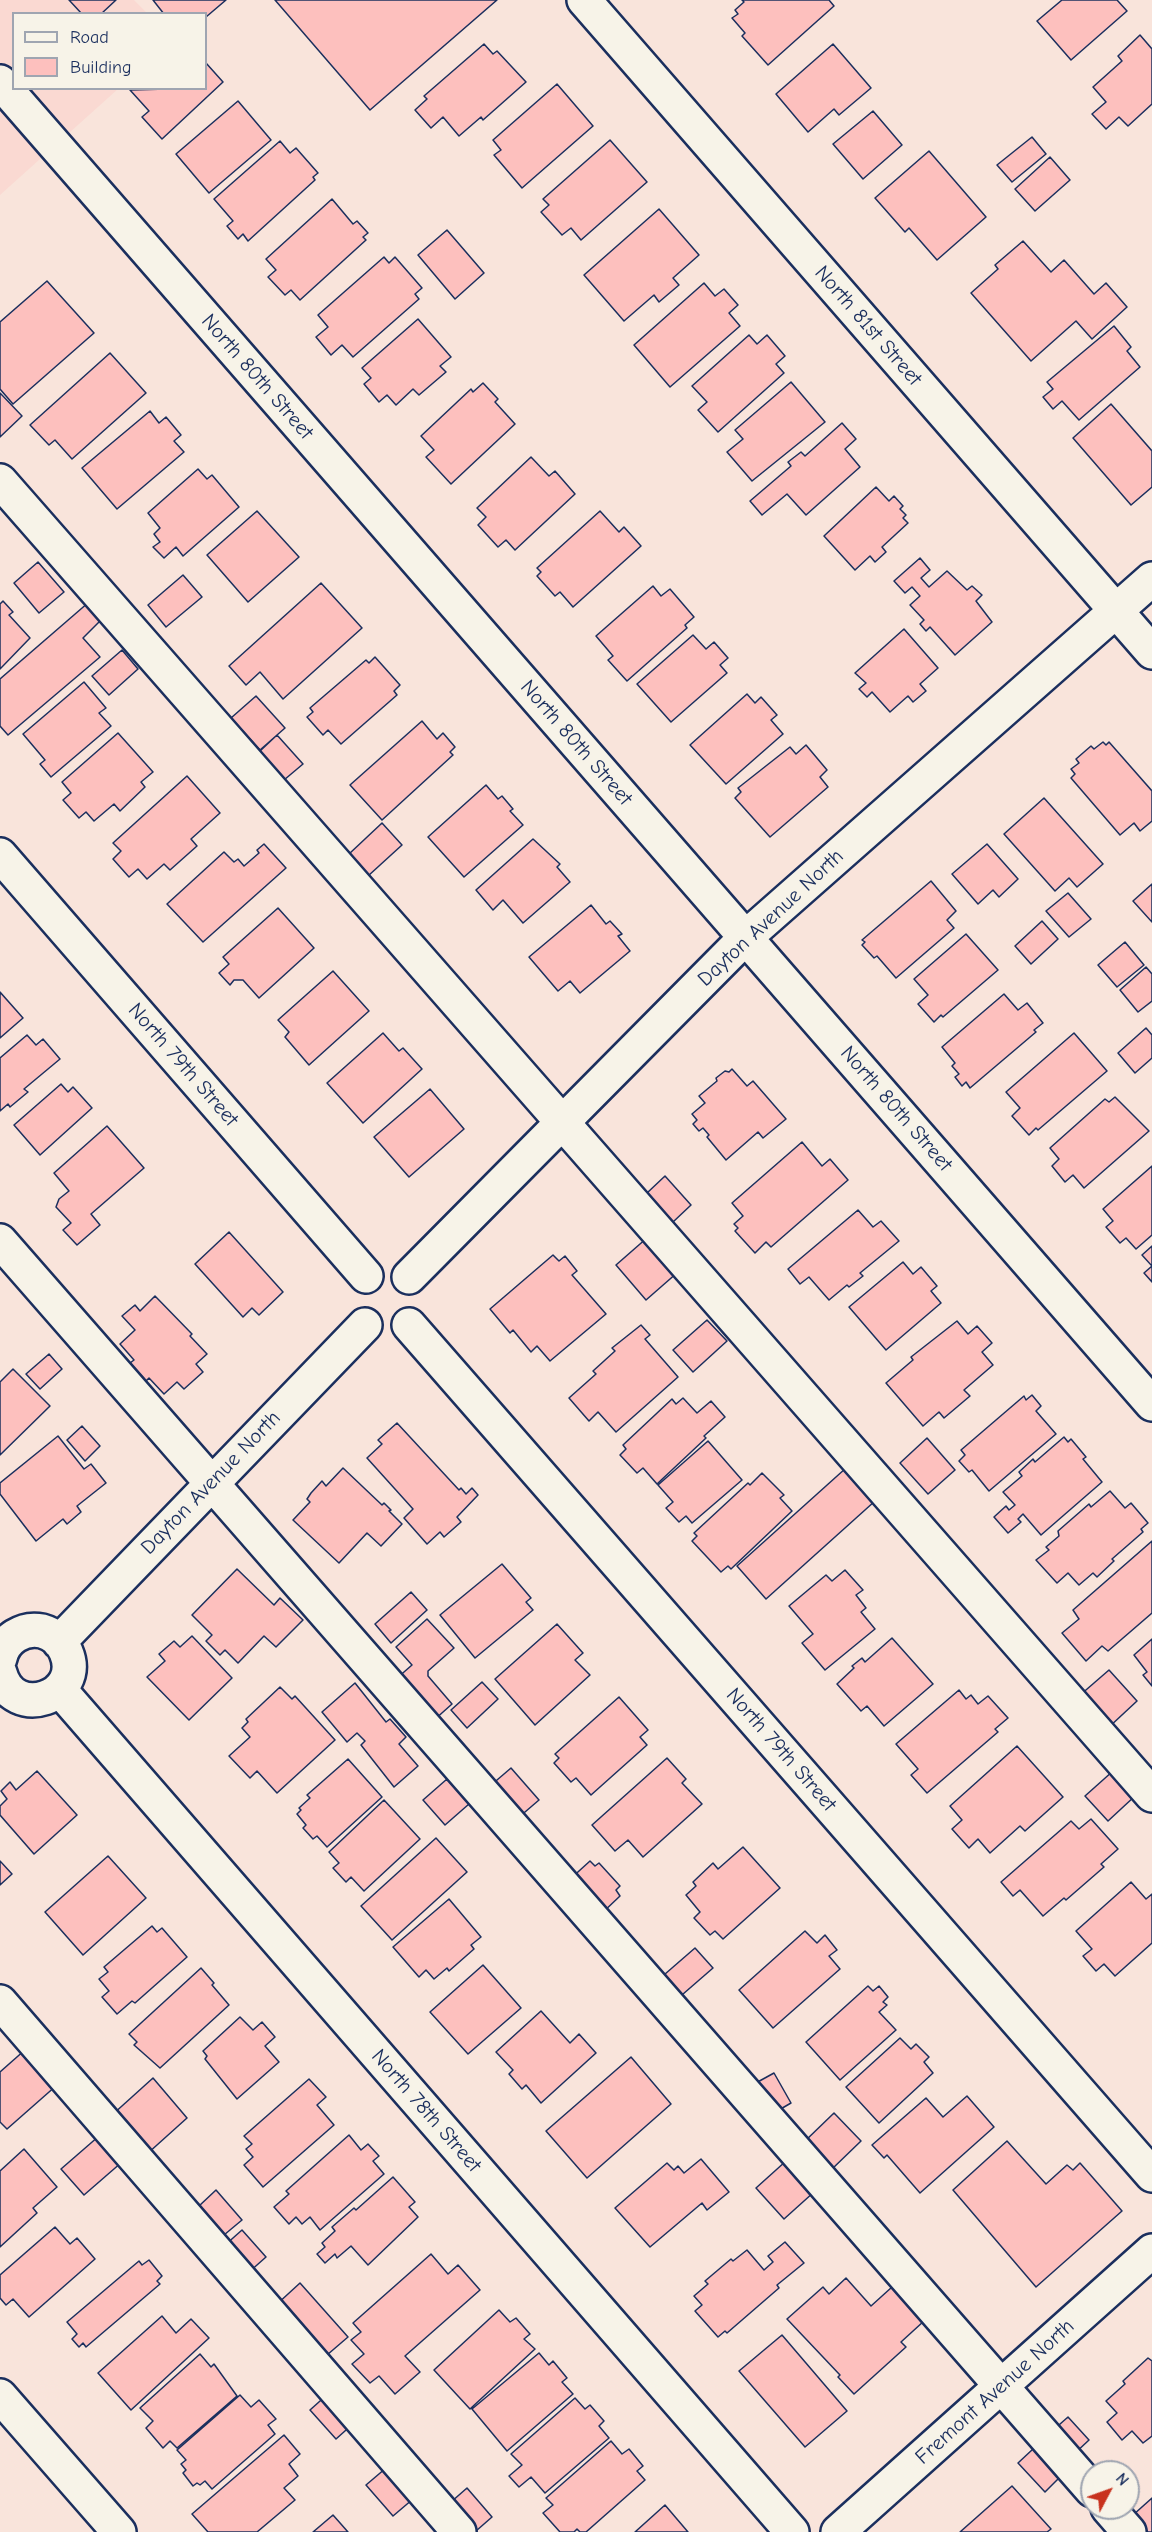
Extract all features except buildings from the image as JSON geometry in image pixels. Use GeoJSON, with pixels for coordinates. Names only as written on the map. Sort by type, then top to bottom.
{"type":"FeatureCollection","features":[{"type":"Feature","properties":{"kind":"street","name":"North 81st Street"},"geometry":{"type":"LineString","coordinates":[[584,0],[1152,652]]}},
{"type":"Feature","properties":{"kind":"street","name":"North 80th Street"},"geometry":{"type":"LineString","coordinates":[[0,82],[1152,1404]]}},
{"type":"Feature","properties":{"kind":"street"},"geometry":{"type":"LineString","coordinates":[[0,481],[1152,1795]]}},
{"type":"Feature","properties":{"kind":"street","name":"Dayton Avenue North"},"geometry":{"type":"LineString","coordinates":[[410,1277],[746,938],[1152,579]]}},
{"type":"Feature","properties":{"kind":"street","name":"North 79th Street"},"geometry":{"type":"LineString","coordinates":[[0,855],[366,1276]]}},
{"type":"Feature","properties":{"kind":"street"},"geometry":{"type":"LineString","coordinates":[[0,1241],[1080,2476]]}},
{"type":"Feature","properties":{"kind":"street"},"geometry":{"type":"LineString","coordinates":[[385,1268],[395,1269],[410,1277],[419,1291],[420,1302],[418,1313],[409,1325],[392,1334],[380,1333],[365,1325],[357,1314],[354,1303],[355,1293],[366,1276],[374,1270],[385,1268]]}},
{"type":"Feature","properties":{"kind":"street","name":"Dayton Avenue North"},"geometry":{"type":"LineString","coordinates":[[59,1642],[365,1325]]}},
{"type":"Feature","properties":{"kind":"street","name":"North 79th Street"},"geometry":{"type":"LineString","coordinates":[[409,1325],[1152,2175]]}},
{"type":"Feature","properties":{"kind":"street"},"geometry":{"type":"LineString","coordinates":[[3,1686],[14,1695],[26,1700],[38,1701],[60,1690],[69,1668],[68,1656],[59,1642],[44,1631],[23,1632],[4,1639]]}},
{"type":"Feature","properties":{"kind":"street","name":"North 78th Street"},"geometry":{"type":"LineString","coordinates":[[60,1690],[792,2532]]}},
{"type":"Feature","properties":{"kind":"street"},"geometry":{"type":"LineString","coordinates":[[0,2002],[459,2532]]}},
{"type":"Feature","properties":{"kind":"street","name":"Fremont Avenue North"},"geometry":{"type":"LineString","coordinates":[[838,2532],[1152,2251]]}},
{"type":"Feature","properties":{"kind":"street"},"geometry":{"type":"LineString","coordinates":[[0,2396],[120,2532]]}},
{"type":"Feature","properties":{"kind":"street"},"geometry":{"type":"LineString","coordinates":[[1118,2520],[1129,2532]]}},
{"type":"Feature","properties":{"kind":"street"},"geometry":{"type":"LineString","coordinates":[[792,2532],[808,2526],[817,2526],[828,2532]]}},
{"type":"Feature","properties":{"kind":"shaded area"},"geometry":{"type":"Polygon","coordinates":[[[0,0],[134,0],[146,12],[12,12],[12,90],[117,90],[0,195],[0,0]]]}}]}
